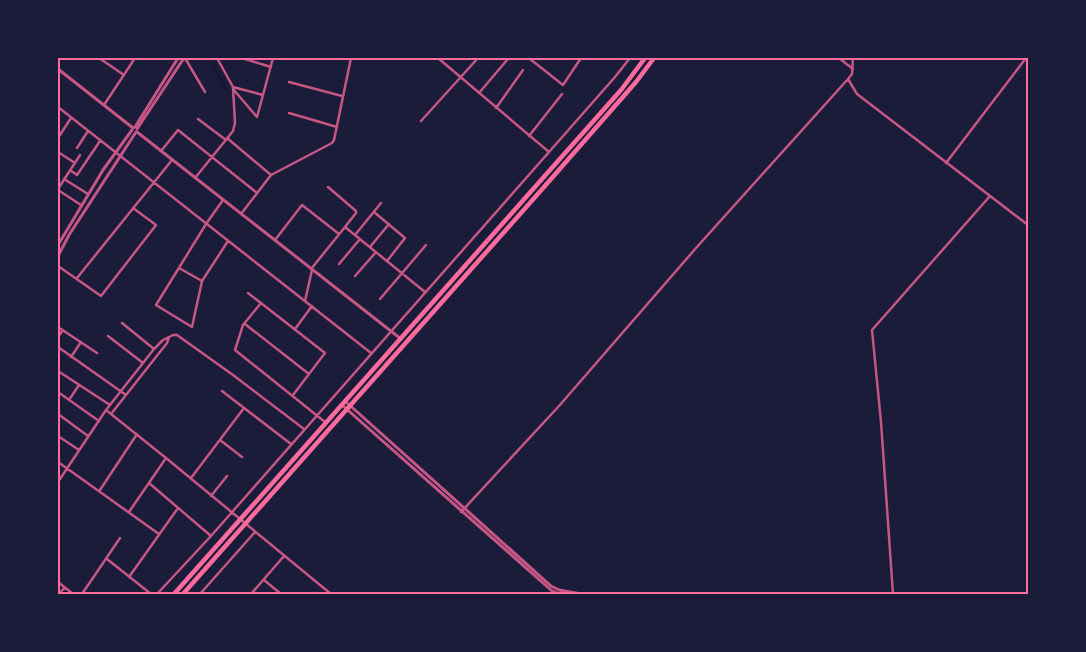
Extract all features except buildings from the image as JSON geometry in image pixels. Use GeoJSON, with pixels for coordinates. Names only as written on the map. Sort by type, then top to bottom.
{"type":"FeatureCollection","features":[{"type":"Feature","properties":{"kind":"highway"},"geometry":{"type":"LineString","coordinates":[[174,594],[621,90],[646,58]]}},
{"type":"Feature","properties":{"kind":"highway"},"geometry":{"type":"LineString","coordinates":[[183,594],[636,82],[654,58]]}},
{"type":"Feature","properties":{"kind":"street"},"geometry":{"type":"LineString","coordinates":[[99,58],[124,75]]}},
{"type":"Feature","properties":{"kind":"street"},"geometry":{"type":"LineString","coordinates":[[104,105],[135,58]]}},
{"type":"Feature","properties":{"kind":"street"},"geometry":{"type":"LineString","coordinates":[[58,256],[69,235],[120,157],[178,58]]}},
{"type":"Feature","properties":{"kind":"street"},"geometry":{"type":"LineString","coordinates":[[58,245],[81,205],[115,153],[135,129],[184,58],[205,92]]}},
{"type":"Feature","properties":{"kind":"street"},"geometry":{"type":"LineString","coordinates":[[217,58],[232,87],[256,117],[273,58]]}},
{"type":"Feature","properties":{"kind":"street"},"geometry":{"type":"LineString","coordinates":[[242,58],[271,67]]}},
{"type":"Feature","properties":{"kind":"street"},"geometry":{"type":"LineString","coordinates":[[241,214],[271,175],[332,143],[351,58]]}},
{"type":"Feature","properties":{"kind":"street"},"geometry":{"type":"LineString","coordinates":[[438,58],[549,152]]}},
{"type":"Feature","properties":{"kind":"street"},"geometry":{"type":"LineString","coordinates":[[421,121],[478,58]]}},
{"type":"Feature","properties":{"kind":"street"},"geometry":{"type":"LineString","coordinates":[[531,58],[563,84],[581,58]]}},
{"type":"Feature","properties":{"kind":"street"},"geometry":{"type":"LineString","coordinates":[[157,594],[211,536],[630,58]]}},
{"type":"Feature","properties":{"kind":"street"},"geometry":{"type":"LineString","coordinates":[[839,58],[853,69]]}},
{"type":"Feature","properties":{"kind":"street"},"geometry":{"type":"LineString","coordinates":[[461,512],[559,406],[690,254],[848,79],[852,74],[853,58]]}},
{"type":"Feature","properties":{"kind":"street"},"geometry":{"type":"LineString","coordinates":[[946,163],[1026,58]]}},
{"type":"Feature","properties":{"kind":"street"},"geometry":{"type":"LineString","coordinates":[[479,93],[507,60]]}},
{"type":"Feature","properties":{"kind":"street"},"geometry":{"type":"LineString","coordinates":[[58,69],[401,338]]}},
{"type":"Feature","properties":{"kind":"street"},"geometry":{"type":"LineString","coordinates":[[496,108],[523,70]]}},
{"type":"Feature","properties":{"kind":"street"},"geometry":{"type":"LineString","coordinates":[[848,79],[857,94],[1028,225]]}},
{"type":"Feature","properties":{"kind":"street"},"geometry":{"type":"LineString","coordinates":[[289,82],[342,96]]}},
{"type":"Feature","properties":{"kind":"street"},"geometry":{"type":"LineString","coordinates":[[232,87],[263,95]]}},
{"type":"Feature","properties":{"kind":"street"},"geometry":{"type":"LineString","coordinates":[[195,178],[232,131],[234,123],[232,87]]}},
{"type":"Feature","properties":{"kind":"street"},"geometry":{"type":"LineString","coordinates":[[529,136],[562,94]]}},
{"type":"Feature","properties":{"kind":"street"},"geometry":{"type":"LineString","coordinates":[[58,107],[371,353]]}},
{"type":"Feature","properties":{"kind":"street"},"geometry":{"type":"LineString","coordinates":[[289,113],[337,127]]}},
{"type":"Feature","properties":{"kind":"street"},"geometry":{"type":"LineString","coordinates":[[58,138],[71,118]]}},
{"type":"Feature","properties":{"kind":"street"},"geometry":{"type":"LineString","coordinates":[[198,119],[271,175]]}},
{"type":"Feature","properties":{"kind":"street"},"geometry":{"type":"LineString","coordinates":[[161,151],[178,130],[257,193]]}},
{"type":"Feature","properties":{"kind":"street"},"geometry":{"type":"LineString","coordinates":[[77,148],[88,131]]}},
{"type":"Feature","properties":{"kind":"street"},"geometry":{"type":"LineString","coordinates":[[70,170],[77,175],[100,141]]}},
{"type":"Feature","properties":{"kind":"street"},"geometry":{"type":"LineString","coordinates":[[58,152],[75,163]]}},
{"type":"Feature","properties":{"kind":"street"},"geometry":{"type":"LineString","coordinates":[[80,155],[58,189],[81,205]]}},
{"type":"Feature","properties":{"kind":"street"},"geometry":{"type":"LineString","coordinates":[[77,278],[172,160]]}},
{"type":"Feature","properties":{"kind":"street"},"geometry":{"type":"LineString","coordinates":[[64,179],[88,194]]}},
{"type":"Feature","properties":{"kind":"street"},"geometry":{"type":"LineString","coordinates":[[305,301],[311,269],[356,213],[328,187]]}},
{"type":"Feature","properties":{"kind":"street"},"geometry":{"type":"LineString","coordinates":[[893,594],[881,422],[872,330],[990,196]]}},
{"type":"Feature","properties":{"kind":"street"},"geometry":{"type":"LineString","coordinates":[[223,200],[156,305],[192,327],[202,281],[228,241]]}},
{"type":"Feature","properties":{"kind":"street"},"geometry":{"type":"LineString","coordinates":[[355,235],[381,203]]}},
{"type":"Feature","properties":{"kind":"street"},"geometry":{"type":"LineString","coordinates":[[275,241],[302,205],[339,234]]}},
{"type":"Feature","properties":{"kind":"street"},"geometry":{"type":"LineString","coordinates":[[58,266],[101,296],[156,226],[133,208]]}},
{"type":"Feature","properties":{"kind":"street"},"geometry":{"type":"LineString","coordinates":[[374,212],[406,238],[387,261]]}},
{"type":"Feature","properties":{"kind":"street"},"geometry":{"type":"LineString","coordinates":[[370,247],[389,224]]}},
{"type":"Feature","properties":{"kind":"street"},"geometry":{"type":"LineString","coordinates":[[345,227],[425,292]]}},
{"type":"Feature","properties":{"kind":"street"},"geometry":{"type":"LineString","coordinates":[[339,264],[360,239]]}},
{"type":"Feature","properties":{"kind":"street"},"geometry":{"type":"LineString","coordinates":[[380,299],[426,245]]}},
{"type":"Feature","properties":{"kind":"street"},"geometry":{"type":"LineString","coordinates":[[355,276],[376,252]]}},
{"type":"Feature","properties":{"kind":"street"},"geometry":{"type":"LineString","coordinates":[[179,267],[202,281]]}},
{"type":"Feature","properties":{"kind":"street"},"geometry":{"type":"LineString","coordinates":[[248,293],[326,353],[293,395]]}},
{"type":"Feature","properties":{"kind":"street"},"geometry":{"type":"LineString","coordinates":[[261,303],[245,324],[235,350],[326,423]]}},
{"type":"Feature","properties":{"kind":"street"},"geometry":{"type":"LineString","coordinates":[[295,329],[312,306]]}},
{"type":"Feature","properties":{"kind":"street"},"geometry":{"type":"LineString","coordinates":[[122,323],[154,349]]}},
{"type":"Feature","properties":{"kind":"street"},"geometry":{"type":"LineString","coordinates":[[245,324],[309,374]]}},
{"type":"Feature","properties":{"kind":"street"},"geometry":{"type":"LineString","coordinates":[[58,327],[97,353]]}},
{"type":"Feature","properties":{"kind":"street"},"geometry":{"type":"LineString","coordinates":[[58,338],[63,330]]}},
{"type":"Feature","properties":{"kind":"street"},"geometry":{"type":"LineString","coordinates":[[58,482],[106,410],[154,349],[169,336],[177,335],[234,375],[304,429]]}},
{"type":"Feature","properties":{"kind":"street"},"geometry":{"type":"LineString","coordinates":[[108,336],[143,362]]}},
{"type":"Feature","properties":{"kind":"street"},"geometry":{"type":"LineString","coordinates":[[112,414],[167,343],[169,336]]}},
{"type":"Feature","properties":{"kind":"street"},"geometry":{"type":"LineString","coordinates":[[71,357],[81,342]]}},
{"type":"Feature","properties":{"kind":"street"},"geometry":{"type":"LineString","coordinates":[[58,353],[59,348],[126,395]]}},
{"type":"Feature","properties":{"kind":"street"},"geometry":{"type":"LineString","coordinates":[[58,370],[110,405]]}},
{"type":"Feature","properties":{"kind":"street"},"geometry":{"type":"LineString","coordinates":[[69,400],[79,384]]}},
{"type":"Feature","properties":{"kind":"street"},"geometry":{"type":"LineString","coordinates":[[222,391],[290,444]]}},
{"type":"Feature","properties":{"kind":"street"},"geometry":{"type":"LineString","coordinates":[[58,392],[99,421]]}},
{"type":"Feature","properties":{"kind":"street"},"geometry":{"type":"LineString","coordinates":[[344,403],[461,512],[552,592],[559,594]]}},
{"type":"Feature","properties":{"kind":"street"},"geometry":{"type":"LineString","coordinates":[[348,407],[551,586],[559,590],[581,594]]}},
{"type":"Feature","properties":{"kind":"street"},"geometry":{"type":"LineString","coordinates":[[191,478],[244,408]]}},
{"type":"Feature","properties":{"kind":"street"},"geometry":{"type":"LineString","coordinates":[[106,410],[191,478],[328,594]]}},
{"type":"Feature","properties":{"kind":"street"},"geometry":{"type":"LineString","coordinates":[[58,415],[88,436]]}},
{"type":"Feature","properties":{"kind":"street"},"geometry":{"type":"LineString","coordinates":[[100,490],[137,434]]}},
{"type":"Feature","properties":{"kind":"street"},"geometry":{"type":"LineString","coordinates":[[58,436],[78,450]]}},
{"type":"Feature","properties":{"kind":"street"},"geometry":{"type":"LineString","coordinates":[[220,440],[242,457]]}},
{"type":"Feature","properties":{"kind":"street"},"geometry":{"type":"LineString","coordinates":[[129,512],[166,458]]}},
{"type":"Feature","properties":{"kind":"street"},"geometry":{"type":"LineString","coordinates":[[58,462],[100,490],[159,534]]}},
{"type":"Feature","properties":{"kind":"street"},"geometry":{"type":"LineString","coordinates":[[211,496],[227,476]]}},
{"type":"Feature","properties":{"kind":"street"},"geometry":{"type":"LineString","coordinates":[[149,483],[211,536]]}},
{"type":"Feature","properties":{"kind":"street"},"geometry":{"type":"LineString","coordinates":[[129,577],[178,508]]}},
{"type":"Feature","properties":{"kind":"street"},"geometry":{"type":"LineString","coordinates":[[200,594],[255,532]]}},
{"type":"Feature","properties":{"kind":"street"},"geometry":{"type":"LineString","coordinates":[[82,594],[120,538]]}},
{"type":"Feature","properties":{"kind":"street"},"geometry":{"type":"LineString","coordinates":[[251,594],[284,556]]}},
{"type":"Feature","properties":{"kind":"street"},"geometry":{"type":"LineString","coordinates":[[107,559],[151,594]]}},
{"type":"Feature","properties":{"kind":"street"},"geometry":{"type":"LineString","coordinates":[[264,580],[282,594]]}},
{"type":"Feature","properties":{"kind":"street"},"geometry":{"type":"LineString","coordinates":[[58,582],[73,594]]}},
{"type":"Feature","properties":{"kind":"street"},"geometry":{"type":"LineString","coordinates":[[59,594],[64,587]]}},
{"type":"Feature","properties":{"kind":"waterway"},"geometry":{"type":"LineString","coordinates":[[209,58],[226,89]]}}]}
